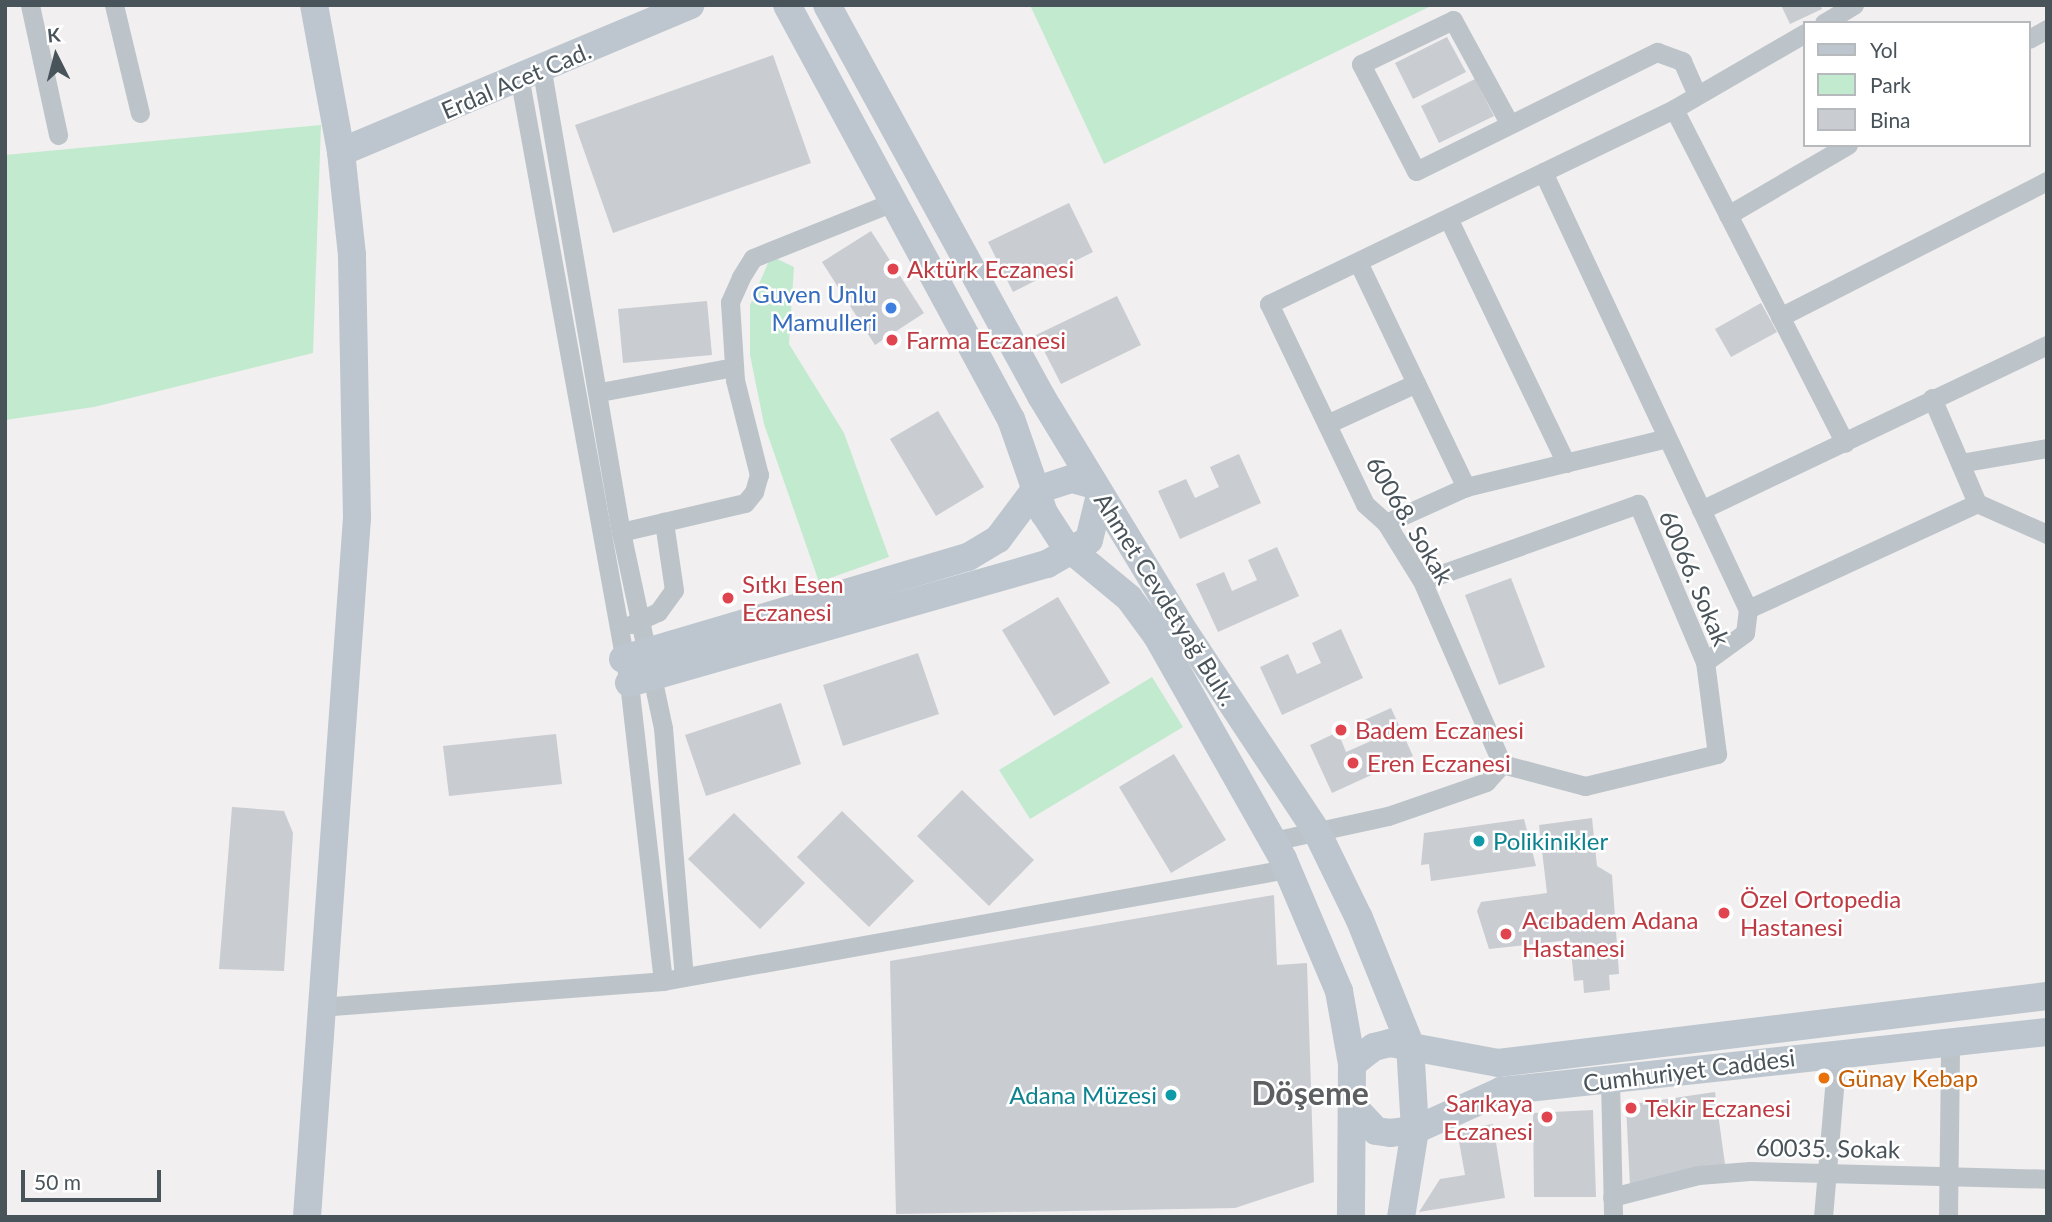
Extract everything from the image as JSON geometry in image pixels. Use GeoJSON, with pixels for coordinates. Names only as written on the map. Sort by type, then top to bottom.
{"type":"FeatureCollection","features":[{"type":"Feature","properties":{"kind":"street"},"geometry":{"type":"LineString","coordinates":[[30,5],[58,135]]}},
{"type":"Feature","properties":{"kind":"street"},"geometry":{"type":"LineString","coordinates":[[114,5],[140,114]]}},
{"type":"Feature","properties":{"kind":"street"},"geometry":{"type":"LineString","coordinates":[[307,1217],[319,1007],[357,518],[352,255],[341,152],[314,5]]}},
{"type":"Feature","properties":{"kind":"street","name":"Erdal Acet Cad."},"geometry":{"type":"LineString","coordinates":[[341,152],[531,76],[690,5]]}},
{"type":"Feature","properties":{"kind":"street","name":"Ahmet Cevdetyağ Bulv."},"geometry":{"type":"LineString","coordinates":[[787,5],[1011,419],[1034,491],[1073,552],[1129,598],[1157,636],[1287,869],[1339,991],[1352,1064],[1351,1217]]}},
{"type":"Feature","properties":{"kind":"street","name":"Ahmet Cevdetyağ Bulv."},"geometry":{"type":"LineString","coordinates":[[827,5],[1097,490],[1317,832],[1410,1044],[1415,1130],[1401,1217]]}},
{"type":"Feature","properties":{"kind":"street"},"geometry":{"type":"LineString","coordinates":[[1827,21],[1854,5]]}},
{"type":"Feature","properties":{"kind":"street"},"geometry":{"type":"LineString","coordinates":[[1508,121],[1453,20],[1361,64],[1416,172],[1508,121],[1657,52],[1682,61],[1697,95]]}},
{"type":"Feature","properties":{"kind":"street"},"geometry":{"type":"LineString","coordinates":[[2031,38],[2047,29]]}},
{"type":"Feature","properties":{"kind":"street"},"geometry":{"type":"LineString","coordinates":[[1466,487],[1358,262],[1674,109],[1804,34]]}},
{"type":"Feature","properties":{"kind":"street"},"geometry":{"type":"LineString","coordinates":[[531,76],[600,392],[621,532],[643,620],[638,666],[663,981]]}},
{"type":"Feature","properties":{"kind":"street"},"geometry":{"type":"LineString","coordinates":[[531,76],[619,630],[638,666],[684,976]]}},
{"type":"Feature","properties":{"kind":"street"},"geometry":{"type":"LineString","coordinates":[[1674,109],[1845,443]]}},
{"type":"Feature","properties":{"kind":"street"},"geometry":{"type":"LineString","coordinates":[[1728,215],[1844,147]]}},
{"type":"Feature","properties":{"kind":"street"},"geometry":{"type":"LineString","coordinates":[[1543,172],[1748,609],[1745,633],[1705,662]]}},
{"type":"Feature","properties":{"kind":"street"},"geometry":{"type":"LineString","coordinates":[[1780,317],[2047,181]]}},
{"type":"Feature","properties":{"kind":"street"},"geometry":{"type":"LineString","coordinates":[[621,532],[745,503],[754,492],[759,475],[734,367],[730,302],[752,258],[893,201]]}},
{"type":"Feature","properties":{"kind":"street"},"geometry":{"type":"LineString","coordinates":[[1448,218],[1566,463]]}},
{"type":"Feature","properties":{"kind":"street","name":"60068. Sokak"},"geometry":{"type":"LineString","coordinates":[[1358,262],[1269,304],[1366,504],[1386,523],[1422,581],[1502,764]]}},
{"type":"Feature","properties":{"kind":"street"},"geometry":{"type":"LineString","coordinates":[[1701,510],[2047,345]]}},
{"type":"Feature","properties":{"kind":"street"},"geometry":{"type":"LineString","coordinates":[[600,392],[734,367]]}},
{"type":"Feature","properties":{"kind":"street"},"geometry":{"type":"LineString","coordinates":[[1327,424],[1416,383]]}},
{"type":"Feature","properties":{"kind":"street"},"geometry":{"type":"LineString","coordinates":[[1932,398],[1977,503],[2047,534]]}},
{"type":"Feature","properties":{"kind":"street"},"geometry":{"type":"LineString","coordinates":[[1386,523],[1466,487],[1667,438]]}},
{"type":"Feature","properties":{"kind":"street"},"geometry":{"type":"LineString","coordinates":[[1960,463],[2047,448]]}},
{"type":"Feature","properties":{"kind":"street"},"geometry":{"type":"LineString","coordinates":[[1072,479],[1097,490],[1089,540],[1073,552],[638,666],[968,557],[998,539],[1034,491],[1072,479]]}},
{"type":"Feature","properties":{"kind":"street"},"geometry":{"type":"LineString","coordinates":[[1748,609],[1977,503]]}},
{"type":"Feature","properties":{"kind":"street","name":"60066. Sokak"},"geometry":{"type":"LineString","coordinates":[[1422,581],[1638,504],[1705,662],[1717,754],[1585,786],[1502,764]]}},
{"type":"Feature","properties":{"kind":"street"},"geometry":{"type":"LineString","coordinates":[[619,630],[659,612],[674,590],[664,522]]}},
{"type":"Feature","properties":{"kind":"street"},"geometry":{"type":"LineString","coordinates":[[1273,841],[1388,816],[1486,782],[1502,764]]}},
{"type":"Feature","properties":{"kind":"street"},"geometry":{"type":"LineString","coordinates":[[319,1007],[663,981],[1287,869]]}},
{"type":"Feature","properties":{"kind":"street","name":"Cumhuriyet Caddesi"},"geometry":{"type":"LineString","coordinates":[[1352,1064],[1374,1046],[1410,1044],[1454,1059],[1498,1063],[2047,996]]}},
{"type":"Feature","properties":{"kind":"street","name":"Cumhuriyet Caddesi"},"geometry":{"type":"LineString","coordinates":[[1352,1105],[1376,1131],[1415,1130],[1501,1091],[2047,1032]]}},
{"type":"Feature","properties":{"kind":"street"},"geometry":{"type":"LineString","coordinates":[[1948,1217],[1950,1042]]}},
{"type":"Feature","properties":{"kind":"street"},"geometry":{"type":"LineString","coordinates":[[1823,1217],[1824,1175],[1837,1053]]}},
{"type":"Feature","properties":{"kind":"street"},"geometry":{"type":"LineString","coordinates":[[1610,1080],[1613,1217]]}},
{"type":"Feature","properties":{"kind":"street","name":"60035. Sokak"},"geometry":{"type":"LineString","coordinates":[[1612,1197],[1698,1175],[1948,1173],[2047,1179]]}},
{"type":"Feature","properties":{"kind":"green space"},"geometry":{"type":"Polygon","coordinates":[[[1030,5],[1433,5],[1104,164],[1030,5]]]}},
{"type":"Feature","properties":{"kind":"green space"},"geometry":{"type":"Polygon","coordinates":[[[321,125],[313,353],[94,407],[5,420],[5,155],[321,125]]]}},
{"type":"Feature","properties":{"kind":"green space"},"geometry":{"type":"Polygon","coordinates":[[[771,256],[794,267],[789,344],[844,433],[889,557],[819,582],[764,424],[750,355],[750,305],[771,256]]]}},
{"type":"Feature","properties":{"kind":"green space"},"geometry":{"type":"Polygon","coordinates":[[[1152,677],[1183,727],[1030,819],[999,770],[1152,677]]]}},
{"type":"Feature","properties":{"kind":"building"},"geometry":{"type":"Polygon","coordinates":[[[1781,5],[1820,5],[1822,9],[1790,24],[1781,5]]]}},
{"type":"Feature","properties":{"kind":"building"},"geometry":{"type":"Polygon","coordinates":[[[1447,37],[1466,72],[1413,99],[1395,63],[1447,37]]]}},
{"type":"Feature","properties":{"kind":"building"},"geometry":{"type":"Polygon","coordinates":[[[773,55],[811,163],[613,233],[575,125],[773,55]]]}},
{"type":"Feature","properties":{"kind":"building"},"geometry":{"type":"Polygon","coordinates":[[[1475,79],[1494,116],[1439,143],[1421,106],[1475,79]]]}},
{"type":"Feature","properties":{"kind":"building"},"geometry":{"type":"Polygon","coordinates":[[[1069,203],[1093,252],[1013,292],[988,242],[1069,203]]]}},
{"type":"Feature","properties":{"kind":"building"},"geometry":{"type":"Polygon","coordinates":[[[871,231],[924,313],[875,345],[822,262],[871,231]]]}},
{"type":"Feature","properties":{"kind":"building"},"geometry":{"type":"Polygon","coordinates":[[[1117,296],[1141,345],[1061,384],[1036,335],[1117,296]]]}},
{"type":"Feature","properties":{"kind":"building"},"geometry":{"type":"Polygon","coordinates":[[[707,301],[712,355],[623,363],[618,309],[707,301]]]}},
{"type":"Feature","properties":{"kind":"building"},"geometry":{"type":"Polygon","coordinates":[[[1761,303],[1777,332],[1731,357],[1715,329],[1761,303]]]}},
{"type":"Feature","properties":{"kind":"building"},"geometry":{"type":"Polygon","coordinates":[[[938,411],[984,487],[936,516],[890,439],[938,411]]]}},
{"type":"Feature","properties":{"kind":"building"},"geometry":{"type":"Polygon","coordinates":[[[1239,454],[1261,503],[1180,539],[1158,491],[1186,479],[1195,498],[1219,487],[1210,467],[1239,454]]]}},
{"type":"Feature","properties":{"kind":"building"},"geometry":{"type":"Polygon","coordinates":[[[1277,547],[1299,596],[1218,632],[1196,584],[1224,572],[1232,591],[1257,580],[1248,560],[1277,547]]]}},
{"type":"Feature","properties":{"kind":"building"},"geometry":{"type":"Polygon","coordinates":[[[1511,578],[1545,667],[1499,685],[1465,595],[1511,578]]]}},
{"type":"Feature","properties":{"kind":"building"},"geometry":{"type":"Polygon","coordinates":[[[1058,597],[1110,683],[1054,716],[1002,630],[1058,597]]]}},
{"type":"Feature","properties":{"kind":"building"},"geometry":{"type":"Polygon","coordinates":[[[1341,629],[1363,678],[1282,715],[1260,667],[1288,654],[1297,674],[1321,663],[1312,643],[1341,629]]]}},
{"type":"Feature","properties":{"kind":"building"},"geometry":{"type":"Polygon","coordinates":[[[918,653],[939,714],[843,746],[823,685],[918,653]]]}},
{"type":"Feature","properties":{"kind":"building"},"geometry":{"type":"Polygon","coordinates":[[[781,703],[801,764],[706,796],[685,735],[781,703]]]}},
{"type":"Feature","properties":{"kind":"building"},"geometry":{"type":"Polygon","coordinates":[[[1391,708],[1413,756],[1332,793],[1310,745],[1338,732],[1346,752],[1371,741],[1362,721],[1391,708]]]}},
{"type":"Feature","properties":{"kind":"building"},"geometry":{"type":"Polygon","coordinates":[[[556,734],[562,784],[449,796],[443,746],[556,734]]]}},
{"type":"Feature","properties":{"kind":"building"},"geometry":{"type":"Polygon","coordinates":[[[1174,754],[1226,840],[1171,873],[1119,787],[1174,754]]]}},
{"type":"Feature","properties":{"kind":"building"},"geometry":{"type":"Polygon","coordinates":[[[962,790],[1034,860],[989,906],[917,836],[962,790]]]}},
{"type":"Feature","properties":{"kind":"building"},"geometry":{"type":"Polygon","coordinates":[[[232,807],[284,811],[293,833],[284,971],[219,969],[232,807]]]}},
{"type":"Feature","properties":{"kind":"building"},"geometry":{"type":"Polygon","coordinates":[[[842,811],[914,881],[869,927],[797,857],[842,811]]]}},
{"type":"Feature","properties":{"kind":"building"},"geometry":{"type":"Polygon","coordinates":[[[734,813],[805,883],[760,929],[688,859],[734,813]]]}},
{"type":"Feature","properties":{"kind":"building"},"geometry":{"type":"Polygon","coordinates":[[[1592,818],[1597,866],[1612,875],[1619,974],[1609,975],[1610,990],[1584,993],[1583,980],[1574,981],[1570,940],[1489,949],[1477,911],[1481,902],[1547,893],[1539,825],[1592,818]]]}},
{"type":"Feature","properties":{"kind":"building","name":"Polikinikler"},"geometry":{"type":"Polygon","coordinates":[[[1524,819],[1536,866],[1431,881],[1429,864],[1421,865],[1424,833],[1524,819]]]}},
{"type":"Feature","properties":{"kind":"building"},"geometry":{"type":"Polygon","coordinates":[[[1274,895],[1277,965],[1307,963],[1314,1182],[1235,1208],[896,1214],[890,961],[1274,895]]]}},
{"type":"Feature","properties":{"kind":"building"},"geometry":{"type":"Polygon","coordinates":[[[1715,1092],[1725,1164],[1630,1186],[1626,1105],[1715,1092]]]}},
{"type":"Feature","properties":{"kind":"building"},"geometry":{"type":"Polygon","coordinates":[[[1593,1110],[1596,1197],[1534,1197],[1533,1113],[1593,1110]]]}},
{"type":"Feature","properties":{"kind":"building"},"geometry":{"type":"Polygon","coordinates":[[[1493,1124],[1505,1198],[1419,1212],[1440,1179],[1465,1175],[1457,1130],[1493,1124]]]}},
{"type":"Feature","properties":{"kind":"place","name":"Aktürk Eczanesi"},"geometry":{"type":"Point","coordinates":[893,269]}},
{"type":"Feature","properties":{"kind":"place","name":"Guven Unlu Mamulleri"},"geometry":{"type":"Point","coordinates":[891,308]}},
{"type":"Feature","properties":{"kind":"place","name":"Farma Eczanesi"},"geometry":{"type":"Point","coordinates":[892,340]}},
{"type":"Feature","properties":{"kind":"place","name":"Sıtkı Esen Eczanesi"},"geometry":{"type":"Point","coordinates":[728,598]}},
{"type":"Feature","properties":{"kind":"place","name":"Badem Eczanesi"},"geometry":{"type":"Point","coordinates":[1341,730]}},
{"type":"Feature","properties":{"kind":"place","name":"Eren Eczanesi"},"geometry":{"type":"Point","coordinates":[1353,763]}},
{"type":"Feature","properties":{"kind":"place","name":"Polikinikler"},"geometry":{"type":"Point","coordinates":[1479,841]}},
{"type":"Feature","properties":{"kind":"place","name":"Özel Ortopedia Hastanesi"},"geometry":{"type":"Point","coordinates":[1724,913]}},
{"type":"Feature","properties":{"kind":"place","name":"Acıbadem Adana Hastanesi"},"geometry":{"type":"Point","coordinates":[1506,934]}},
{"type":"Feature","properties":{"kind":"place","name":"Günay Kebap"},"geometry":{"type":"Point","coordinates":[1824,1078]}},
{"type":"Feature","properties":{"kind":"place","name":"Adana Müzesi"},"geometry":{"type":"Point","coordinates":[1171,1095]}},
{"type":"Feature","properties":{"kind":"place","name":"Tekir Eczanesi"},"geometry":{"type":"Point","coordinates":[1631,1108]}},
{"type":"Feature","properties":{"kind":"place","name":"Sarıkaya Eczanesi"},"geometry":{"type":"Point","coordinates":[1547,1117]}},
{"type":"Feature","properties":{"kind":"district","name":"Döşeme"},"geometry":{"type":"Point","coordinates":[1310,1093]}}]}
